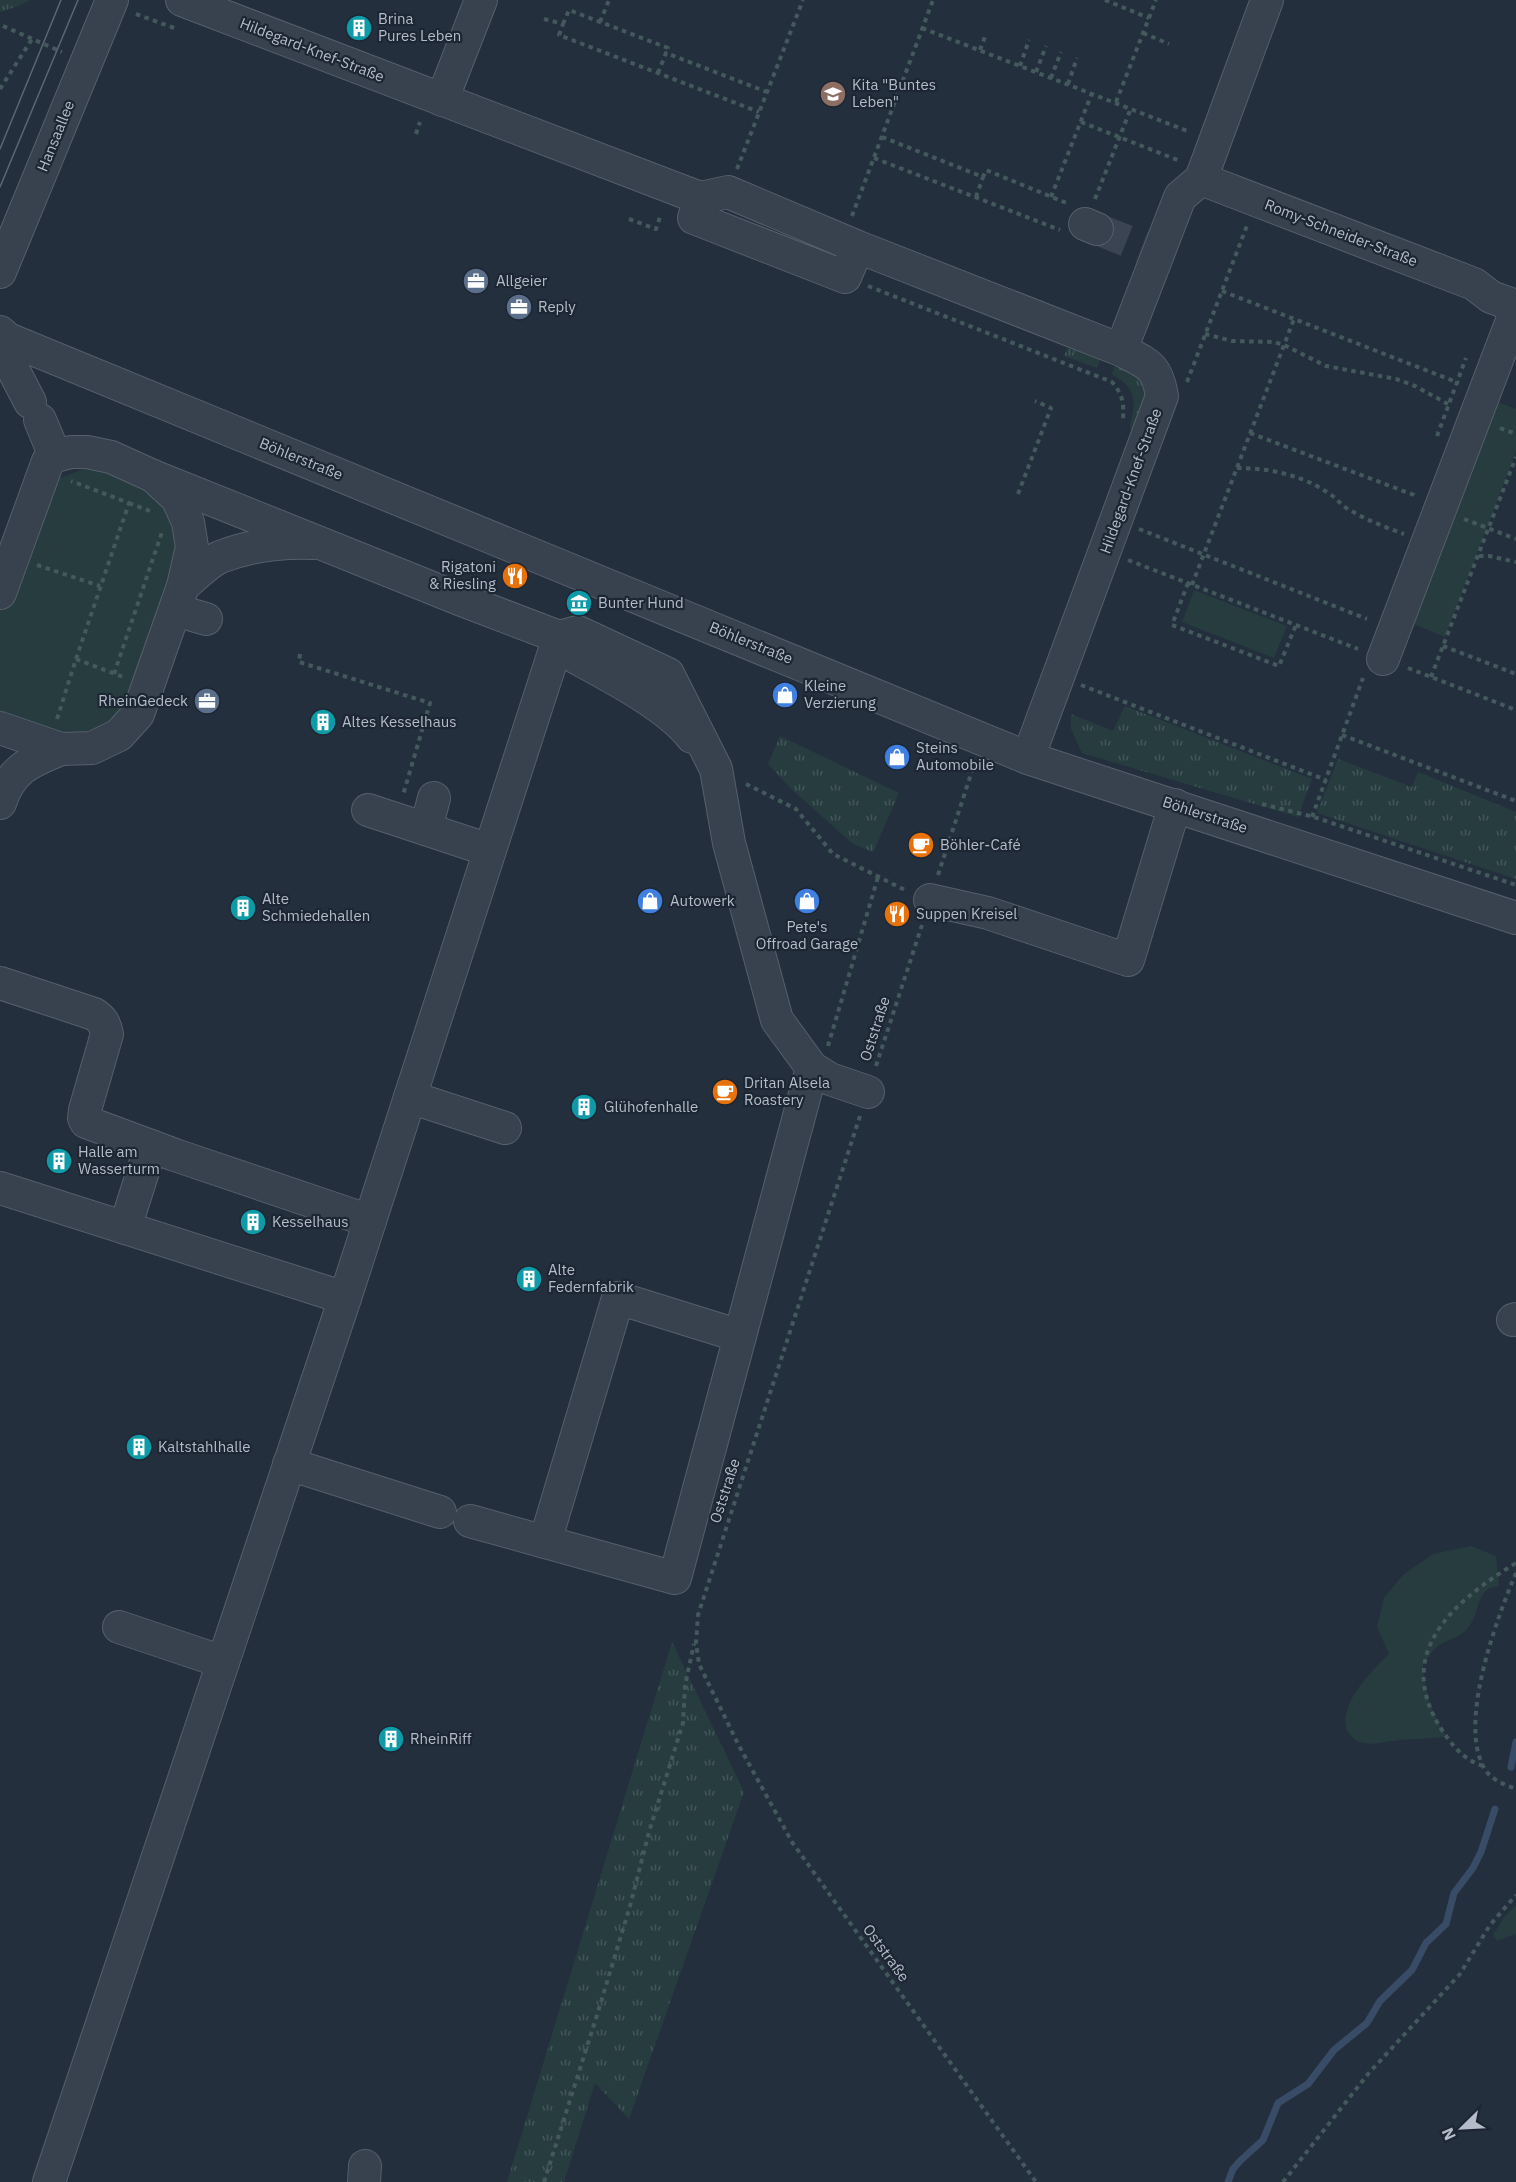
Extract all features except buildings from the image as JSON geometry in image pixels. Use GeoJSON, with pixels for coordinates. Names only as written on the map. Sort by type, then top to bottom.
{"type":"FeatureCollection","features":[{"type":"Feature","properties":{"kind":"street","name":"Hansaallee"},"geometry":{"type":"LineString","coordinates":[[0,272],[112,0]]}},
{"type":"Feature","properties":{"kind":"street","name":"Hildegard-Knef-Straße"},"geometry":{"type":"LineString","coordinates":[[182,0],[442,100],[842,240],[1121,350],[1149,364],[1159,379],[1162,396],[1028,758]]}},
{"type":"Feature","properties":{"kind":"street"},"geometry":{"type":"LineString","coordinates":[[442,100],[481,0]]}},
{"type":"Feature","properties":{"kind":"street"},"geometry":{"type":"LineString","coordinates":[[1121,350],[1150,250],[1180,197],[1203,175],[1267,0]]}},
{"type":"Feature","properties":{"kind":"street","name":"Romy-Schneider-Straße"},"geometry":{"type":"LineString","coordinates":[[1203,175],[1257,200],[1474,284],[1491,297],[1516,308],[1428,542],[1378,657]]}},
{"type":"Feature","properties":{"kind":"street"},"geometry":{"type":"LineString","coordinates":[[714,195],[694,218],[845,277],[842,240]]}},
{"type":"Feature","properties":{"kind":"street","name":"Böhlerstraße"},"geometry":{"type":"LineString","coordinates":[[0,333],[16,342],[1028,758],[1516,918]]}},
{"type":"Feature","properties":{"kind":"street"},"geometry":{"type":"LineString","coordinates":[[0,344],[35,411],[51,458],[0,593]]}},
{"type":"Feature","properties":{"kind":"street"},"geometry":{"type":"LineString","coordinates":[[51,458],[71,452],[87,452],[111,457],[462,600],[558,642],[674,718],[683,725],[716,769],[729,843],[777,1020],[812,1068],[830,1079],[867,1092]]}},
{"type":"Feature","properties":{"kind":"street"},"geometry":{"type":"LineString","coordinates":[[0,803],[6,786],[29,762],[61,749],[92,748],[119,735],[138,714],[179,598],[192,547],[188,522],[177,498],[153,476]]}},
{"type":"Feature","properties":{"kind":"street"},"geometry":{"type":"LineString","coordinates":[[179,598],[218,558],[264,546],[323,543]]}},
{"type":"Feature","properties":{"kind":"street"},"geometry":{"type":"LineString","coordinates":[[179,598],[206,619]]}},
{"type":"Feature","properties":{"kind":"street"},"geometry":{"type":"LineString","coordinates":[[48,2182],[345,1298],[558,642]]}},
{"type":"Feature","properties":{"kind":"street"},"geometry":{"type":"LineString","coordinates":[[0,728],[61,749]]}},
{"type":"Feature","properties":{"kind":"street"},"geometry":{"type":"LineString","coordinates":[[426,829],[434,798]]}},
{"type":"Feature","properties":{"kind":"street"},"geometry":{"type":"LineString","coordinates":[[930,900],[988,913],[1128,960],[1175,805]]}},
{"type":"Feature","properties":{"kind":"street"},"geometry":{"type":"LineString","coordinates":[[382,814],[489,850]]}},
{"type":"Feature","properties":{"kind":"street"},"geometry":{"type":"LineString","coordinates":[[0,983],[101,1018],[107,1034],[84,1118],[86,1122],[370,1221]]}},
{"type":"Feature","properties":{"kind":"street"},"geometry":{"type":"LineString","coordinates":[[470,1521],[675,1578],[812,1068]]}},
{"type":"Feature","properties":{"kind":"street"},"geometry":{"type":"LineString","coordinates":[[410,1097],[505,1128]]}},
{"type":"Feature","properties":{"kind":"street"},"geometry":{"type":"LineString","coordinates":[[125,1227],[151,1146]]}},
{"type":"Feature","properties":{"kind":"street"},"geometry":{"type":"LineString","coordinates":[[0,1188],[345,1298]]}},
{"type":"Feature","properties":{"kind":"street"},"geometry":{"type":"LineString","coordinates":[[545,1542],[618,1298],[740,1336]]}},
{"type":"Feature","properties":{"kind":"street"},"geometry":{"type":"LineString","coordinates":[[290,1464],[440,1512]]}},
{"type":"Feature","properties":{"kind":"street"},"geometry":{"type":"LineString","coordinates":[[119,1627],[223,1662]]}},
{"type":"Feature","properties":{"kind":"path"},"geometry":{"type":"LineString","coordinates":[[600,22],[609,0]]}},
{"type":"Feature","properties":{"kind":"path"},"geometry":{"type":"LineString","coordinates":[[714,195],[759,112],[803,0]]}},
{"type":"Feature","properties":{"kind":"path"},"geometry":{"type":"LineString","coordinates":[[842,240],[933,0]]}},
{"type":"Feature","properties":{"kind":"path"},"geometry":{"type":"LineString","coordinates":[[1105,0],[1149,18]]}},
{"type":"Feature","properties":{"kind":"path"},"geometry":{"type":"LineString","coordinates":[[1116,102],[1156,0]]}},
{"type":"Feature","properties":{"kind":"path"},"geometry":{"type":"LineString","coordinates":[[658,73],[668,48],[569,10],[559,35],[759,112]]}},
{"type":"Feature","properties":{"kind":"path"},"geometry":{"type":"LineString","coordinates":[[544,19],[563,24]]}},
{"type":"Feature","properties":{"kind":"path"},"geometry":{"type":"LineString","coordinates":[[3,26],[62,52]]}},
{"type":"Feature","properties":{"kind":"path"},"geometry":{"type":"LineString","coordinates":[[922,28],[1215,141]]}},
{"type":"Feature","properties":{"kind":"path"},"geometry":{"type":"LineString","coordinates":[[1143,33],[1169,44]]}},
{"type":"Feature","properties":{"kind":"path"},"geometry":{"type":"LineString","coordinates":[[980,50],[986,34]]}},
{"type":"Feature","properties":{"kind":"path"},"geometry":{"type":"LineString","coordinates":[[0,89],[32,39]]}},
{"type":"Feature","properties":{"kind":"path"},"geometry":{"type":"LineString","coordinates":[[1020,66],[1029,40]]}},
{"type":"Feature","properties":{"kind":"path"},"geometry":{"type":"LineString","coordinates":[[1036,72],[1046,46]]}},
{"type":"Feature","properties":{"kind":"path"},"geometry":{"type":"LineString","coordinates":[[1051,78],[1061,52]]}},
{"type":"Feature","properties":{"kind":"path"},"geometry":{"type":"LineString","coordinates":[[666,53],[767,92]]}},
{"type":"Feature","properties":{"kind":"path"},"geometry":{"type":"LineString","coordinates":[[1068,84],[1077,58]]}},
{"type":"Feature","properties":{"kind":"path"},"geometry":{"type":"LineString","coordinates":[[1051,197],[1092,93]]}},
{"type":"Feature","properties":{"kind":"path"},"geometry":{"type":"LineString","coordinates":[[874,158],[1079,238],[1090,222],[1131,108]]}},
{"type":"Feature","properties":{"kind":"path"},"geometry":{"type":"LineString","coordinates":[[1081,122],[1203,175]]}},
{"type":"Feature","properties":{"kind":"path"},"geometry":{"type":"LineString","coordinates":[[416,134],[420,123]]}},
{"type":"Feature","properties":{"kind":"path"},"geometry":{"type":"LineString","coordinates":[[882,136],[983,177]]}},
{"type":"Feature","properties":{"kind":"path"},"geometry":{"type":"LineString","coordinates":[[976,197],[986,170],[1051,197],[1090,222]]}},
{"type":"Feature","properties":{"kind":"path"},"geometry":{"type":"LineString","coordinates":[[1183,393],[1257,200]]}},
{"type":"Feature","properties":{"kind":"path"},"geometry":{"type":"LineString","coordinates":[[629,219],[656,229],[661,214]]}},
{"type":"Feature","properties":{"kind":"path"},"geometry":{"type":"LineString","coordinates":[[845,277],[1112,382],[1122,393],[1124,405],[1120,429]]}},
{"type":"Feature","properties":{"kind":"path"},"geometry":{"type":"LineString","coordinates":[[1222,291],[1484,392]]}},
{"type":"Feature","properties":{"kind":"path"},"geometry":{"type":"LineString","coordinates":[[1294,319],[1204,555],[1172,625],[1280,666],[1296,625]]}},
{"type":"Feature","properties":{"kind":"path"},"geometry":{"type":"LineString","coordinates":[[1205,334],[1232,341],[1261,340],[1284,345],[1326,366],[1396,379],[1415,386],[1448,404]]}},
{"type":"Feature","properties":{"kind":"path"},"geometry":{"type":"LineString","coordinates":[[1018,494],[1051,408],[1035,402]]}},
{"type":"Feature","properties":{"kind":"path"},"geometry":{"type":"LineString","coordinates":[[1493,426],[1516,434]]}},
{"type":"Feature","properties":{"kind":"path"},"geometry":{"type":"LineString","coordinates":[[1250,434],[1414,495],[1420,502],[1516,539]]}},
{"type":"Feature","properties":{"kind":"path"},"geometry":{"type":"LineString","coordinates":[[1431,677],[1516,457]]}},
{"type":"Feature","properties":{"kind":"path"},"geometry":{"type":"LineString","coordinates":[[51,458],[68,480],[157,513]]}},
{"type":"Feature","properties":{"kind":"path"},"geometry":{"type":"LineString","coordinates":[[1237,468],[1258,468],[1291,475],[1332,495],[1345,508],[1367,520],[1428,542]]}},
{"type":"Feature","properties":{"kind":"path"},"geometry":{"type":"LineString","coordinates":[[61,749],[56,726],[76,659],[129,503]]}},
{"type":"Feature","properties":{"kind":"path"},"geometry":{"type":"LineString","coordinates":[[1116,520],[1367,619]]}},
{"type":"Feature","properties":{"kind":"path"},"geometry":{"type":"LineString","coordinates":[[114,674],[163,528]]}},
{"type":"Feature","properties":{"kind":"path"},"geometry":{"type":"LineString","coordinates":[[1105,551],[1516,710]]}},
{"type":"Feature","properties":{"kind":"path"},"geometry":{"type":"LineString","coordinates":[[1479,556],[1516,562]]}},
{"type":"Feature","properties":{"kind":"path"},"geometry":{"type":"LineString","coordinates":[[13,557],[100,586]]}},
{"type":"Feature","properties":{"kind":"path"},"geometry":{"type":"LineString","coordinates":[[1443,646],[1516,674]]}},
{"type":"Feature","properties":{"kind":"path"},"geometry":{"type":"LineString","coordinates":[[300,654],[298,662],[430,703],[382,814]]}},
{"type":"Feature","properties":{"kind":"path"},"geometry":{"type":"LineString","coordinates":[[1300,847],[1342,735],[1378,657]]}},
{"type":"Feature","properties":{"kind":"path"},"geometry":{"type":"LineString","coordinates":[[76,659],[148,687]]}},
{"type":"Feature","properties":{"kind":"path"},"geometry":{"type":"LineString","coordinates":[[1058,676],[1326,780]]}},
{"type":"Feature","properties":{"kind":"path"},"geometry":{"type":"LineString","coordinates":[[1342,735],[1516,801]]}},
{"type":"Feature","properties":{"kind":"path","name":"Oststraße"},"geometry":{"type":"LineString","coordinates":[[982,739],[698,1615],[697,1634],[699,1664],[738,1744],[792,1842],[1036,2182]]}},
{"type":"Feature","properties":{"kind":"path"},"geometry":{"type":"LineString","coordinates":[[716,769],[796,809],[833,854],[915,896],[930,900]]}},
{"type":"Feature","properties":{"kind":"path"},"geometry":{"type":"LineString","coordinates":[[812,1068],[827,1049],[878,877]]}},
{"type":"Feature","properties":{"kind":"path"},"geometry":{"type":"LineString","coordinates":[[1483,1766],[1461,1756],[1435,1718],[1427,1696],[1424,1664],[1432,1639],[1445,1619],[1483,1584],[1516,1563]]}},
{"type":"Feature","properties":{"kind":"path"},"geometry":{"type":"LineString","coordinates":[[1516,1573],[1488,1649],[1480,1682],[1476,1716],[1476,1732],[1483,1766],[1494,1779],[1516,1789]]}},
{"type":"Feature","properties":{"kind":"path"},"geometry":{"type":"LineString","coordinates":[[544,2182],[598,2012],[683,1723],[685,1685],[697,1634]]}},
{"type":"Feature","properties":{"kind":"path"},"geometry":{"type":"LineString","coordinates":[[1283,2182],[1368,2074],[1461,1974],[1490,1924],[1516,1895]]}},
{"type":"Feature","properties":{"kind":"green space"},"geometry":{"type":"Polygon","coordinates":[[[0,0],[30,0],[0,12],[0,0]]]}},
{"type":"Feature","properties":{"kind":"green space"},"geometry":{"type":"Polygon","coordinates":[[[1070,342],[1102,354],[1097,368],[1064,356],[1070,342]]]}},
{"type":"Feature","properties":{"kind":"green space"},"geometry":{"type":"Polygon","coordinates":[[[1116,361],[1137,375],[1149,397],[1132,432],[1130,425],[1133,397],[1128,387],[1112,374],[1116,361]]]}},
{"type":"Feature","properties":{"kind":"green space"},"geometry":{"type":"Polygon","coordinates":[[[1495,401],[1516,409],[1516,452],[1445,637],[1409,622],[1495,401]]]}},
{"type":"Feature","properties":{"kind":"green space"},"geometry":{"type":"Polygon","coordinates":[[[84,469],[115,475],[150,490],[168,507],[177,529],[177,561],[133,692],[119,714],[102,726],[81,733],[56,732],[0,713],[0,611],[40,502],[57,479],[84,469]]]}},
{"type":"Feature","properties":{"kind":"green space"},"geometry":{"type":"Polygon","coordinates":[[[1194,590],[1287,626],[1274,658],[1182,622],[1194,590]]]}},
{"type":"Feature","properties":{"kind":"green space"},"geometry":{"type":"Polygon","coordinates":[[[1125,706],[1312,779],[1298,817],[1082,753],[1071,729],[1071,714],[1113,731],[1125,706]]]}},
{"type":"Feature","properties":{"kind":"green space"},"geometry":{"type":"Polygon","coordinates":[[[780,736],[899,793],[873,852],[853,844],[790,788],[768,764],[780,736]]]}},
{"type":"Feature","properties":{"kind":"green space"},"geometry":{"type":"Polygon","coordinates":[[[1338,759],[1412,787],[1418,772],[1516,812],[1516,879],[1317,813],[1338,759]]]}},
{"type":"Feature","properties":{"kind":"green space"},"geometry":{"type":"Polygon","coordinates":[[[1471,1546],[1496,1556],[1499,1586],[1492,1587],[1482,1595],[1473,1620],[1467,1629],[1440,1644],[1423,1664],[1430,1702],[1447,1737],[1370,1744],[1356,1741],[1347,1730],[1347,1709],[1358,1688],[1389,1654],[1377,1627],[1384,1598],[1403,1575],[1433,1554],[1471,1546]]]}},
{"type":"Feature","properties":{"kind":"green space"},"geometry":{"type":"Polygon","coordinates":[[[672,1642],[744,1792],[629,2119],[595,2083],[564,2182],[507,2182],[672,1642]]]}},
{"type":"Feature","properties":{"kind":"green space"},"geometry":{"type":"Polygon","coordinates":[[[1516,1905],[1516,1934],[1497,1941],[1493,1935],[1504,1917],[1516,1905]]]}},
{"type":"Feature","properties":{"kind":"waterway"},"geometry":{"type":"LineString","coordinates":[[1511,1767],[1516,1742]]}},
{"type":"Feature","properties":{"kind":"waterway"},"geometry":{"type":"LineString","coordinates":[[1228,2182],[1233,2169],[1263,2140],[1278,2103],[1308,2084],[1334,2050],[1367,2023],[1380,2001],[1412,1970],[1426,1943],[1446,1924],[1454,1893],[1473,1868],[1481,1852],[1495,1809]]}},
{"type":"Feature","properties":{"kind":"tunnel"},"geometry":{"type":"LineString","coordinates":[[1097,229],[1142,247]]}},
{"type":"Feature","properties":{"kind":"tram line"},"geometry":{"type":"LineString","coordinates":[[0,149],[61,0]]}},
{"type":"Feature","properties":{"kind":"tram line"},"geometry":{"type":"LineString","coordinates":[[0,187],[78,0]]}},
{"type":"Feature","properties":{"kind":"place","name":"Brina Pures Leben"},"geometry":{"type":"Point","coordinates":[359,28]}},
{"type":"Feature","properties":{"kind":"place","name":"Kita \"Buntes Leben\""},"geometry":{"type":"Point","coordinates":[833,94]}},
{"type":"Feature","properties":{"kind":"place","name":"Allgeier"},"geometry":{"type":"Point","coordinates":[476,281]}},
{"type":"Feature","properties":{"kind":"place","name":"Reply"},"geometry":{"type":"Point","coordinates":[519,307]}},
{"type":"Feature","properties":{"kind":"place","name":"Rigatoni & Riesling"},"geometry":{"type":"Point","coordinates":[515,576]}},
{"type":"Feature","properties":{"kind":"place","name":"Bunter Hund"},"geometry":{"type":"Point","coordinates":[579,603]}},
{"type":"Feature","properties":{"kind":"place","name":"Kleine Verzierung"},"geometry":{"type":"Point","coordinates":[785,695]}},
{"type":"Feature","properties":{"kind":"place","name":"RheinGedeck"},"geometry":{"type":"Point","coordinates":[207,701]}},
{"type":"Feature","properties":{"kind":"place","name":"Altes Kesselhaus"},"geometry":{"type":"Point","coordinates":[323,722]}},
{"type":"Feature","properties":{"kind":"place","name":"Steins Automobile"},"geometry":{"type":"Point","coordinates":[897,757]}},
{"type":"Feature","properties":{"kind":"place","name":"Böhler-Café"},"geometry":{"type":"Point","coordinates":[921,845]}},
{"type":"Feature","properties":{"kind":"place","name":"Autowerk"},"geometry":{"type":"Point","coordinates":[650,901]}},
{"type":"Feature","properties":{"kind":"place","name":"Pete's Offroad Garage"},"geometry":{"type":"Point","coordinates":[807,901]}},
{"type":"Feature","properties":{"kind":"place","name":"Alte Schmiedehallen"},"geometry":{"type":"Point","coordinates":[243,908]}},
{"type":"Feature","properties":{"kind":"place","name":"Suppen Kreisel"},"geometry":{"type":"Point","coordinates":[897,914]}},
{"type":"Feature","properties":{"kind":"place","name":"Dritan Alsela Roastery"},"geometry":{"type":"Point","coordinates":[725,1092]}},
{"type":"Feature","properties":{"kind":"place","name":"Glühofenhalle"},"geometry":{"type":"Point","coordinates":[584,1107]}},
{"type":"Feature","properties":{"kind":"place","name":"Halle am Wasserturm"},"geometry":{"type":"Point","coordinates":[59,1161]}},
{"type":"Feature","properties":{"kind":"place","name":"Kesselhaus"},"geometry":{"type":"Point","coordinates":[253,1222]}},
{"type":"Feature","properties":{"kind":"place","name":"Alte Federnfabrik"},"geometry":{"type":"Point","coordinates":[529,1279]}},
{"type":"Feature","properties":{"kind":"place","name":"Kaltstahlhalle"},"geometry":{"type":"Point","coordinates":[139,1447]}},
{"type":"Feature","properties":{"kind":"place","name":"RheinRiff"},"geometry":{"type":"Point","coordinates":[391,1739]}}]}
